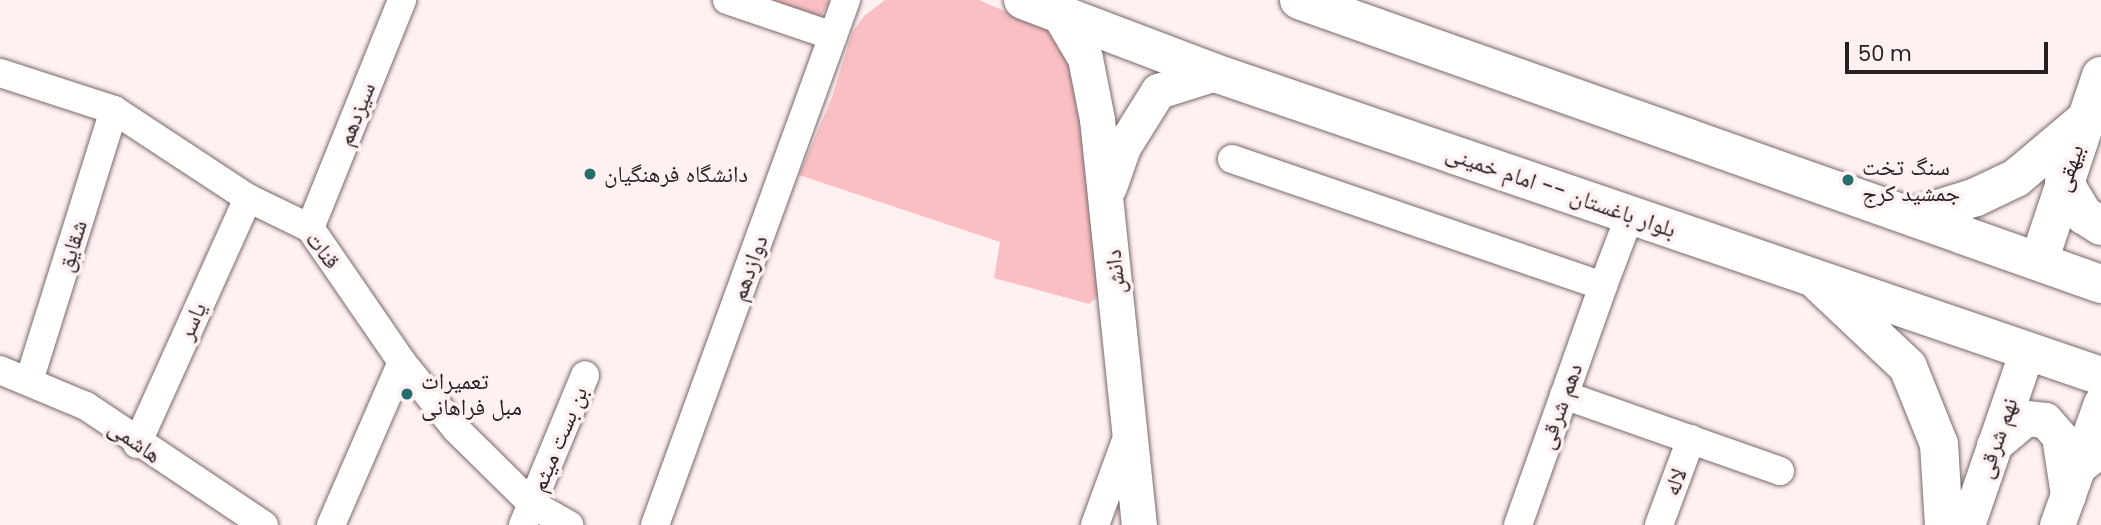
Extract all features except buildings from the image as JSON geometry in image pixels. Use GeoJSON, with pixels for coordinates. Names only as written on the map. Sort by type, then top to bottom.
{"type":"FeatureCollection","features":[{"type":"Feature","properties":{"kind":"main road","name":"بلوار باغستان -- امام خمینی"},"geometry":{"type":"LineString","coordinates":[[1023,0],[1215,72],[1630,215],[1807,272],[2101,376]]}},
{"type":"Feature","properties":{"kind":"main road"},"geometry":{"type":"LineString","coordinates":[[1298,0],[2039,261],[2100,277]]}},
{"type":"Feature","properties":{"kind":"main road","name":"بیهقی"},"geometry":{"type":"LineString","coordinates":[[2039,261],[2101,76]]}},
{"type":"Feature","properties":{"kind":"main road"},"geometry":{"type":"LineString","coordinates":[[1913,217],[1976,197],[2016,178],[2086,119]]}},
{"type":"Feature","properties":{"kind":"main road"},"geometry":{"type":"LineString","coordinates":[[2064,182],[2084,215],[2101,226]]}},
{"type":"Feature","properties":{"kind":"main road"},"geometry":{"type":"LineString","coordinates":[[1807,272],[1908,367],[1939,444],[1944,525]]}},
{"type":"Feature","properties":{"kind":"street","name":"سیزدهم"},"geometry":{"type":"LineString","coordinates":[[310,228],[402,0]]}},
{"type":"Feature","properties":{"kind":"street"},"geometry":{"type":"LineString","coordinates":[[727,0],[842,9]]}},
{"type":"Feature","properties":{"kind":"street","name":"دوازدهم"},"geometry":{"type":"LineString","coordinates":[[655,525],[842,9]]}},
{"type":"Feature","properties":{"kind":"street"},"geometry":{"type":"LineString","coordinates":[[1059,14],[1085,58],[1107,193]]}},
{"type":"Feature","properties":{"kind":"street","name":"دانش"},"geometry":{"type":"LineString","coordinates":[[1139,525],[1107,193],[1123,147],[1158,90],[1215,72]]}},
{"type":"Feature","properties":{"kind":"street","name":"قنات"},"geometry":{"type":"LineString","coordinates":[[0,73],[114,110],[248,198],[310,228],[402,362],[528,514],[569,525]]}},
{"type":"Feature","properties":{"kind":"street","name":"شقایق"},"geometry":{"type":"LineString","coordinates":[[29,381],[114,110]]}},
{"type":"Feature","properties":{"kind":"street"},"geometry":{"type":"LineString","coordinates":[[1232,159],[1603,286]]}},
{"type":"Feature","properties":{"kind":"street","name":"یاسر"},"geometry":{"type":"LineString","coordinates":[[137,444],[248,198]]}},
{"type":"Feature","properties":{"kind":"street","name":"دهم شرقی"},"geometry":{"type":"LineString","coordinates":[[1518,525],[1630,215]]}},
{"type":"Feature","properties":{"kind":"street","name":"نهم شرقی"},"geometry":{"type":"LineString","coordinates":[[1967,525],[2027,351]]}},
{"type":"Feature","properties":{"kind":"street"},"geometry":{"type":"LineString","coordinates":[[331,525],[402,362]]}},
{"type":"Feature","properties":{"kind":"street","name":"هاشمی"},"geometry":{"type":"LineString","coordinates":[[0,370],[86,406],[137,444],[264,525]]}},
{"type":"Feature","properties":{"kind":"street","name":"بن بست میثم"},"geometry":{"type":"LineString","coordinates":[[528,514],[585,375]]}},
{"type":"Feature","properties":{"kind":"street"},"geometry":{"type":"LineString","coordinates":[[1564,395],[1780,471]]}},
{"type":"Feature","properties":{"kind":"street"},"geometry":{"type":"LineString","coordinates":[[2076,483],[2101,403]]}},
{"type":"Feature","properties":{"kind":"street"},"geometry":{"type":"LineString","coordinates":[[1994,445],[2026,418],[2045,420],[2059,436],[2076,483]]}},
{"type":"Feature","properties":{"kind":"street"},"geometry":{"type":"LineString","coordinates":[[1095,525],[1130,429]]}},
{"type":"Feature","properties":{"kind":"street","name":"لاله"},"geometry":{"type":"LineString","coordinates":[[1659,525],[1691,439]]}},
{"type":"Feature","properties":{"kind":"shaded area"},"geometry":{"type":"Polygon","coordinates":[[[767,0],[829,0],[829,4],[819,18],[767,0]]]}},
{"type":"Feature","properties":{"kind":"shaded area"},"geometry":{"type":"Polygon","coordinates":[[[885,0],[979,0],[1049,30],[1074,70],[1102,293],[1089,304],[994,278],[1000,242],[799,175],[832,97],[852,33],[864,16],[885,0]]]}},
{"type":"Feature","properties":{"kind":"place","name":"دانشگاه فرهنگیان"},"geometry":{"type":"Point","coordinates":[590,174]}},
{"type":"Feature","properties":{"kind":"place","name":"سنگ تخت جمشید کرج"},"geometry":{"type":"Point","coordinates":[1848,180]}},
{"type":"Feature","properties":{"kind":"place","name":"تعمیرات مبل فراهانی"},"geometry":{"type":"Point","coordinates":[407,394]}}]}
